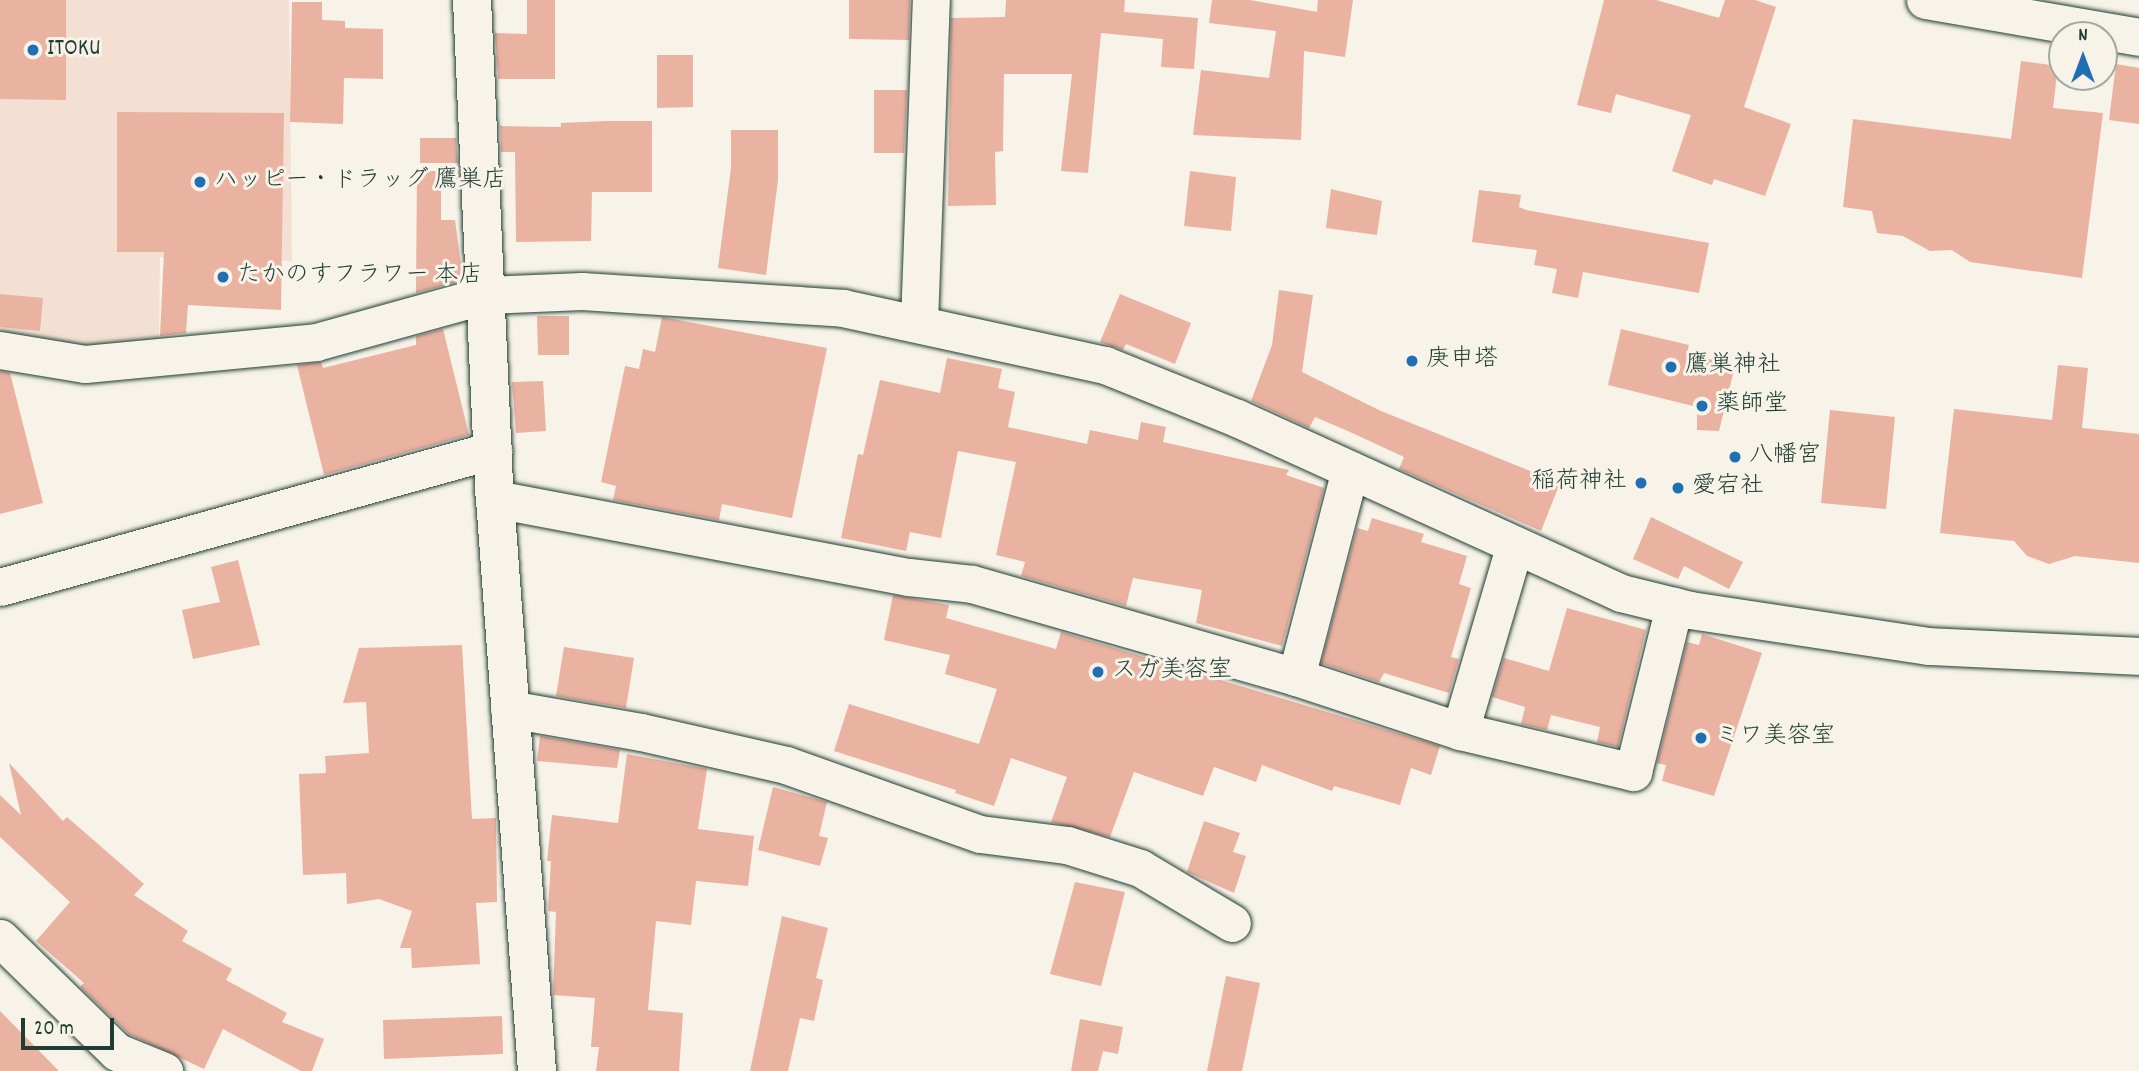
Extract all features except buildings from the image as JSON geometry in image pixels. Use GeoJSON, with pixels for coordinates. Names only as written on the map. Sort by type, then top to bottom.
{"type":"FeatureCollection","features":[{"type":"Feature","properties":{"kind":"street"},"geometry":{"type":"LineString","coordinates":[[472,0],[495,499],[537,1071]]}},
{"type":"Feature","properties":{"kind":"street"},"geometry":{"type":"LineString","coordinates":[[919,323],[931,0]]}},
{"type":"Feature","properties":{"kind":"street"},"geometry":{"type":"LineString","coordinates":[[1925,0],[2139,37]]}},
{"type":"Feature","properties":{"kind":"street"},"geometry":{"type":"LineString","coordinates":[[0,350],[85,364],[316,342],[486,295],[582,291],[843,308],[1105,365],[1350,470],[1514,548],[1621,593],[1674,606],[1928,646],[2139,656]]}},
{"type":"Feature","properties":{"kind":"street"},"geometry":{"type":"LineString","coordinates":[[0,587],[493,450]]}},
{"type":"Feature","properties":{"kind":"street"},"geometry":{"type":"LineString","coordinates":[[1296,677],[1350,470]]}},
{"type":"Feature","properties":{"kind":"street"},"geometry":{"type":"LineString","coordinates":[[495,499],[909,578],[972,584],[1296,677],[1460,731],[1633,772],[1674,606]]}},
{"type":"Feature","properties":{"kind":"street"},"geometry":{"type":"LineString","coordinates":[[1460,731],[1514,548]]}},
{"type":"Feature","properties":{"kind":"street"},"geometry":{"type":"LineString","coordinates":[[509,709],[642,732],[786,765],[980,834],[1067,845],[1140,868],[1232,923]]}},
{"type":"Feature","properties":{"kind":"street"},"geometry":{"type":"LineString","coordinates":[[0,938],[117,1052],[164,1071]]}},
{"type":"Feature","properties":{"kind":"shaded area"},"geometry":{"type":"Polygon","coordinates":[[[0,0],[289,0],[292,261],[160,257],[159,350],[0,341],[0,0]]]}},
{"type":"Feature","properties":{"kind":"place","name":"ITOKU"},"geometry":{"type":"Point","coordinates":[33,50]}},
{"type":"Feature","properties":{"kind":"place","name":"ハッピー・ドラッグ 鷹巣店"},"geometry":{"type":"Point","coordinates":[200,182]}},
{"type":"Feature","properties":{"kind":"place","name":"たかのすフラワー 本店"},"geometry":{"type":"Point","coordinates":[223,277]}},
{"type":"Feature","properties":{"kind":"place","name":"庚申塔"},"geometry":{"type":"Point","coordinates":[1412,361]}},
{"type":"Feature","properties":{"kind":"place","name":"鷹巣神社"},"geometry":{"type":"Point","coordinates":[1671,367]}},
{"type":"Feature","properties":{"kind":"place","name":"薬師堂"},"geometry":{"type":"Point","coordinates":[1702,406]}},
{"type":"Feature","properties":{"kind":"place","name":"八幡宮"},"geometry":{"type":"Point","coordinates":[1735,457]}},
{"type":"Feature","properties":{"kind":"place","name":"稲荷神社"},"geometry":{"type":"Point","coordinates":[1641,483]}},
{"type":"Feature","properties":{"kind":"place","name":"愛宕社"},"geometry":{"type":"Point","coordinates":[1678,488]}},
{"type":"Feature","properties":{"kind":"place","name":"スガ美容室"},"geometry":{"type":"Point","coordinates":[1098,672]}},
{"type":"Feature","properties":{"kind":"place","name":"ミワ美容室"},"geometry":{"type":"Point","coordinates":[1701,738]}}]}
